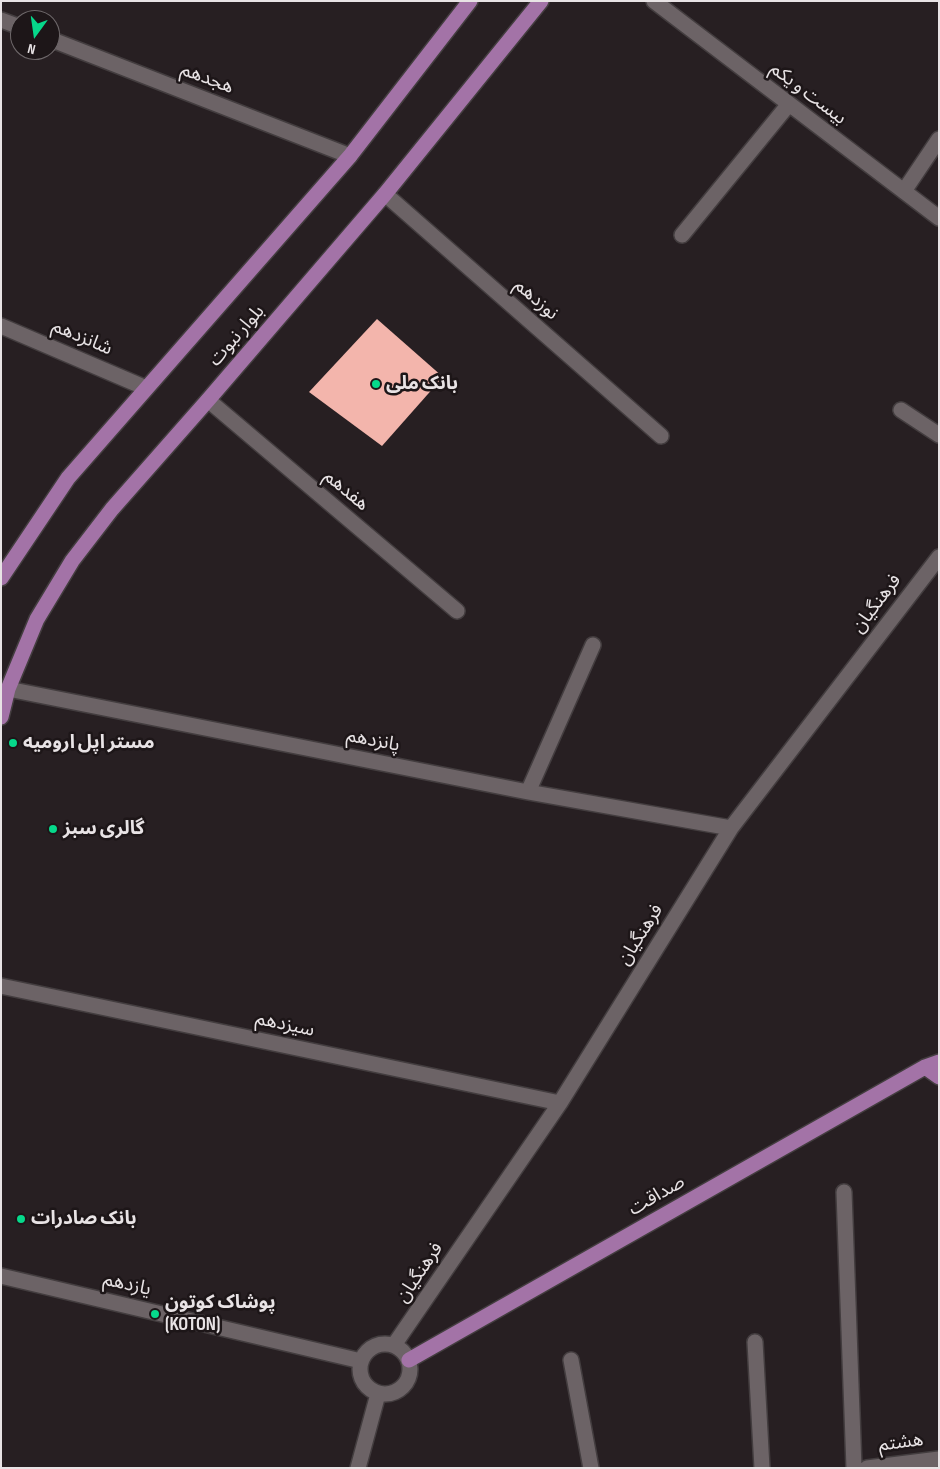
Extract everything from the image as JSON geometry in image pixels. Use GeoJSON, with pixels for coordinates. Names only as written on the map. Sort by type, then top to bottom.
{"type":"FeatureCollection","features":[{"type":"Feature","properties":{"kind":"main road","name":"بلوار نبوت"},"geometry":{"type":"LineString","coordinates":[[1,578],[68,478],[350,156],[470,1]]}},
{"type":"Feature","properties":{"kind":"main road","name":"بلوار نبوت"},"geometry":{"type":"LineString","coordinates":[[1,717],[8,689],[37,619],[72,561],[112,508],[208,400],[385,194],[541,1]]}},
{"type":"Feature","properties":{"kind":"main road","name":"صداقت"},"geometry":{"type":"LineString","coordinates":[[409,1360],[932,1064],[939,1048]]}},
{"type":"Feature","properties":{"kind":"main road"},"geometry":{"type":"LineString","coordinates":[[932,1064],[939,1077]]}},
{"type":"Feature","properties":{"kind":"street","name":"بیست و یکم"},"geometry":{"type":"LineString","coordinates":[[654,1],[939,218]]}},
{"type":"Feature","properties":{"kind":"street","name":"هجدهم"},"geometry":{"type":"LineString","coordinates":[[60,43],[350,156]]}},
{"type":"Feature","properties":{"kind":"street"},"geometry":{"type":"LineString","coordinates":[[682,235],[789,104]]}},
{"type":"Feature","properties":{"kind":"street"},"geometry":{"type":"LineString","coordinates":[[904,191],[939,139]]}},
{"type":"Feature","properties":{"kind":"street","name":"نوزدهم"},"geometry":{"type":"LineString","coordinates":[[385,194],[661,436]]}},
{"type":"Feature","properties":{"kind":"street","name":"شانزدهم"},"geometry":{"type":"LineString","coordinates":[[1,326],[146,388]]}},
{"type":"Feature","properties":{"kind":"street","name":"هفدهم"},"geometry":{"type":"LineString","coordinates":[[208,400],[457,611]]}},
{"type":"Feature","properties":{"kind":"street"},"geometry":{"type":"LineString","coordinates":[[901,410],[939,435]]}},
{"type":"Feature","properties":{"kind":"street"},"geometry":{"type":"LineString","coordinates":[[936,560],[939,580]]}},
{"type":"Feature","properties":{"kind":"street","name":"فرهنگیان"},"geometry":{"type":"LineString","coordinates":[[394,1346],[560,1103],[731,828],[936,560]]}},
{"type":"Feature","properties":{"kind":"street"},"geometry":{"type":"LineString","coordinates":[[528,792],[592,645]]}},
{"type":"Feature","properties":{"kind":"street","name":"پانزدهم"},"geometry":{"type":"LineString","coordinates":[[8,689],[528,792],[731,828]]}},
{"type":"Feature","properties":{"kind":"street","name":"سیزدهم"},"geometry":{"type":"LineString","coordinates":[[1,986],[560,1103]]}},
{"type":"Feature","properties":{"kind":"street"},"geometry":{"type":"LineString","coordinates":[[844,1192],[854,1468]]}},
{"type":"Feature","properties":{"kind":"street","name":"یازدهم"},"geometry":{"type":"LineString","coordinates":[[1,1276],[360,1361]]}},
{"type":"Feature","properties":{"kind":"street"},"geometry":{"type":"LineString","coordinates":[[755,1342],[762,1468]]}},
{"type":"Feature","properties":{"kind":"street"},"geometry":{"type":"LineString","coordinates":[[378,1345],[394,1346],[400,1349],[409,1360],[411,1368],[406,1383],[394,1393],[386,1395],[371,1391],[360,1378],[360,1361],[370,1348],[378,1345]]}},
{"type":"Feature","properties":{"kind":"street"},"geometry":{"type":"LineString","coordinates":[[571,1360],[592,1468]]}},
{"type":"Feature","properties":{"kind":"street"},"geometry":{"type":"LineString","coordinates":[[358,1468],[378,1394]]}},
{"type":"Feature","properties":{"kind":"street","name":"هشتم"},"geometry":{"type":"LineString","coordinates":[[867,1468],[939,1458]]}},
{"type":"Feature","properties":{"kind":"building","name":"بانک ملی"},"geometry":{"type":"Polygon","coordinates":[[[377,319],[443,377],[382,446],[309,392],[377,319]]]}},
{"type":"Feature","properties":{"kind":"place","name":"بانک ملی"},"geometry":{"type":"Point","coordinates":[376,384]}},
{"type":"Feature","properties":{"kind":"place","name":"مستر اپل ارومیه"},"geometry":{"type":"Point","coordinates":[13,743]}},
{"type":"Feature","properties":{"kind":"place","name":"گالری سبز"},"geometry":{"type":"Point","coordinates":[53,829]}},
{"type":"Feature","properties":{"kind":"place","name":"بانک صادرات"},"geometry":{"type":"Point","coordinates":[21,1219]}},
{"type":"Feature","properties":{"kind":"place","name":"پوشاک کوتون (KOTON)"},"geometry":{"type":"Point","coordinates":[155,1314]}}]}
